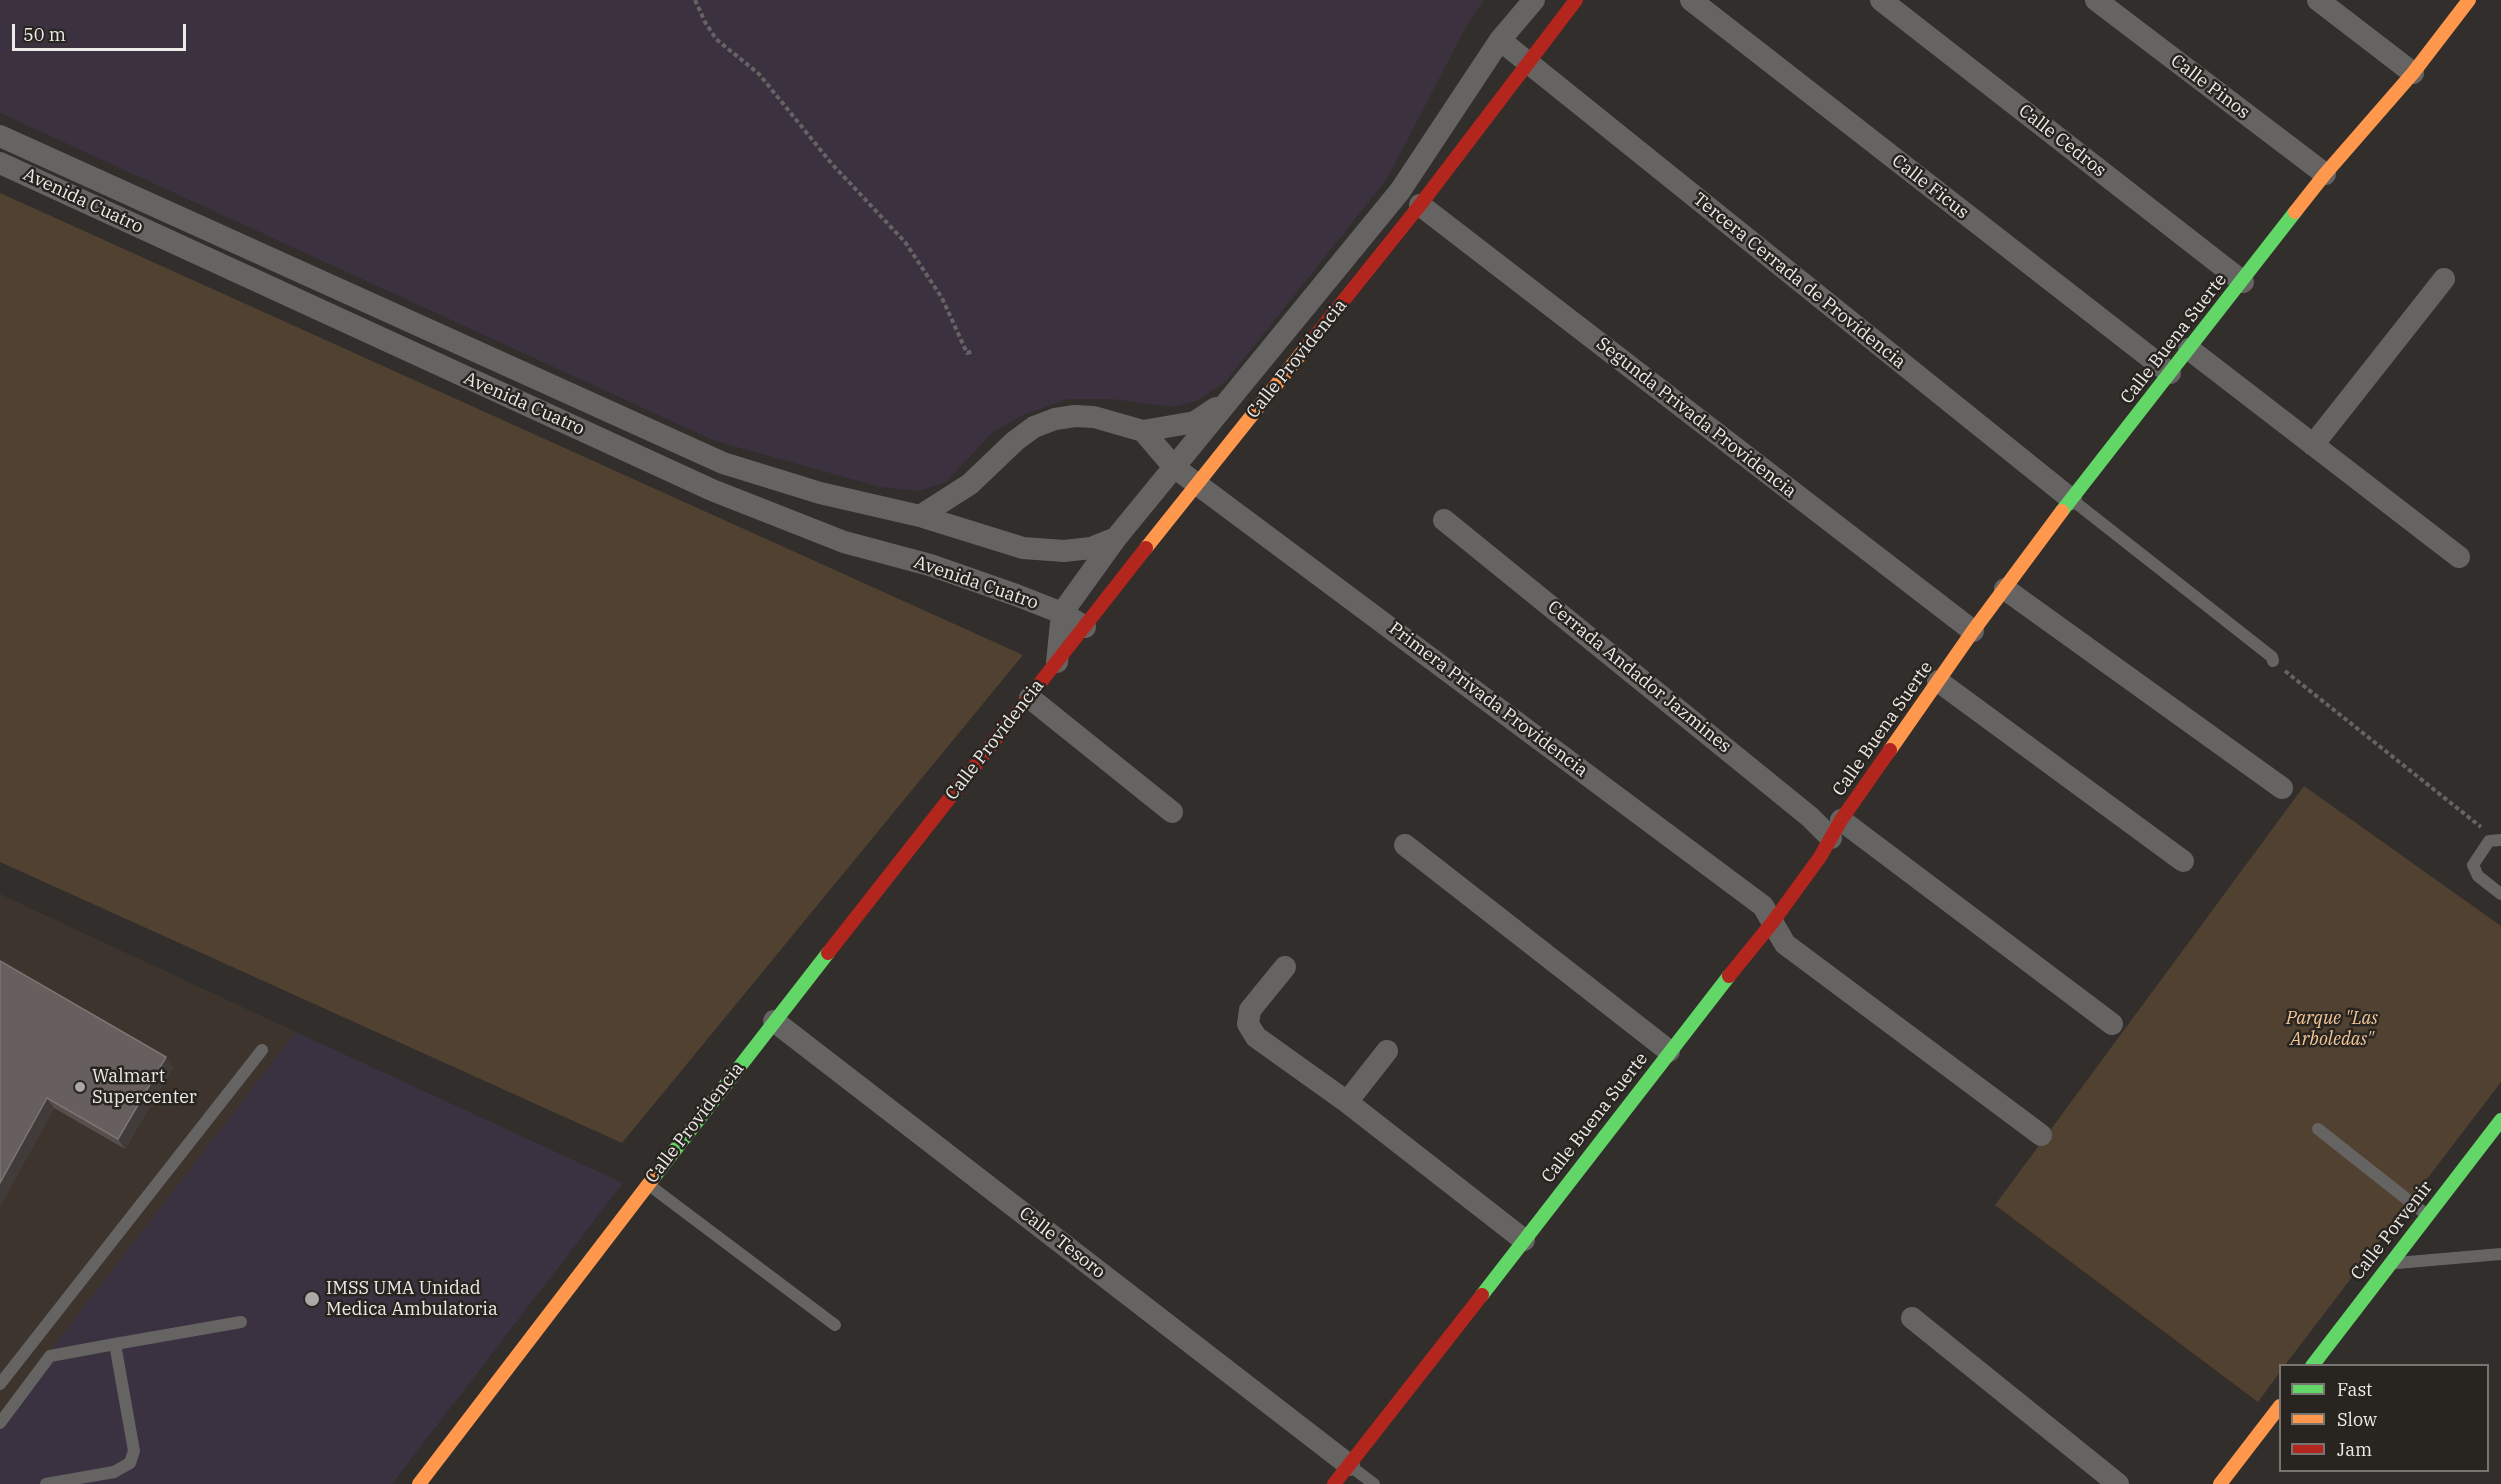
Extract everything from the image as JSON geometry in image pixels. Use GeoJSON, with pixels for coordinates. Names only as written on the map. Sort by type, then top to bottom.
{"type":"FeatureCollection","features":[{"type":"Feature","properties":{"kind":"street","name":"Calle Providencia"},"geometry":{"type":"LineString","coordinates":[[1062,613],[1116,538],[1400,191],[1500,40],[1534,0]]}},
{"type":"Feature","properties":{"kind":"street","name":"Calle Providencia"},"geometry":{"type":"LineString","coordinates":[[423,1482],[774,1021],[1197,483],[1420,205],[1576,0]]}},
{"type":"Feature","properties":{"kind":"street","name":"Calle Ficus"},"geometry":{"type":"LineString","coordinates":[[1691,0],[2170,373]]}},
{"type":"Feature","properties":{"kind":"street","name":"Calle Cedros"},"geometry":{"type":"LineString","coordinates":[[1881,0],[2243,282]]}},
{"type":"Feature","properties":{"kind":"street","name":"Calle Pinos"},"geometry":{"type":"LineString","coordinates":[[2096,0],[2325,174]]}},
{"type":"Feature","properties":{"kind":"street"},"geometry":{"type":"LineString","coordinates":[[2318,0],[2413,73]]}},
{"type":"Feature","properties":{"kind":"street","name":"Calle Buena Suerte"},"geometry":{"type":"LineString","coordinates":[[1334,1484],[1626,1111],[1669,1051],[1772,924],[1973,631],[2071,499],[2243,282],[2325,174],[2413,73],[2469,0]]}},
{"type":"Feature","properties":{"kind":"street","name":"Tercera Cerrada de Providencia"},"geometry":{"type":"LineString","coordinates":[[1500,40],[2071,499]]}},
{"type":"Feature","properties":{"kind":"street","name":"Avenida Cuatro"},"geometry":{"type":"LineString","coordinates":[[0,136],[723,462],[820,493],[920,516],[1023,548],[1073,550],[1091,548],[1116,538]]}},
{"type":"Feature","properties":{"kind":"street","name":"Avenida Cuatro"},"geometry":{"type":"LineString","coordinates":[[0,163],[712,490],[844,542],[930,565],[1062,613],[1084,627]]}},
{"type":"Feature","properties":{"kind":"street","name":"Segunda Privada Providencia"},"geometry":{"type":"LineString","coordinates":[[1420,205],[1973,631]]}},
{"type":"Feature","properties":{"kind":"street"},"geometry":{"type":"LineString","coordinates":[[279,293],[290,268]]}},
{"type":"Feature","properties":{"kind":"street"},"geometry":{"type":"LineString","coordinates":[[2313,445],[2444,279]]}},
{"type":"Feature","properties":{"kind":"street"},"geometry":{"type":"LineString","coordinates":[[2189,349],[2458,557]]}},
{"type":"Feature","properties":{"kind":"street"},"geometry":{"type":"LineString","coordinates":[[920,516],[970,484],[1015,441],[1034,428],[1054,419],[1075,416],[1094,417],[1143,431],[1195,422],[1234,396]]}},
{"type":"Feature","properties":{"kind":"street","name":"Primera Privada Providencia"},"geometry":{"type":"LineString","coordinates":[[1143,431],[1174,467],[1763,906],[1785,944],[2041,1135]]}},
{"type":"Feature","properties":{"kind":"street","name":"Cerrada Andador Jazmines"},"geometry":{"type":"LineString","coordinates":[[1444,520],[1810,817],[1836,829],[2112,1024]]}},
{"type":"Feature","properties":{"kind":"street"},"geometry":{"type":"LineString","coordinates":[[2005,589],[2282,788]]}},
{"type":"Feature","properties":{"kind":"street"},"geometry":{"type":"LineString","coordinates":[[1057,662],[1062,613]]}},
{"type":"Feature","properties":{"kind":"street"},"geometry":{"type":"LineString","coordinates":[[1938,681],[2183,861]]}},
{"type":"Feature","properties":{"kind":"street"},"geometry":{"type":"LineString","coordinates":[[1030,698],[1172,812]]}},
{"type":"Feature","properties":{"kind":"street"},"geometry":{"type":"LineString","coordinates":[[1405,845],[1669,1051]]}},
{"type":"Feature","properties":{"kind":"street"},"geometry":{"type":"LineString","coordinates":[[1285,967],[1250,1010],[1248,1024],[1256,1037],[1347,1102],[1524,1240]]}},
{"type":"Feature","properties":{"kind":"street","name":"Calle Tesoro"},"geometry":{"type":"LineString","coordinates":[[774,1021],[1349,1465]]}},
{"type":"Feature","properties":{"kind":"street"},"geometry":{"type":"LineString","coordinates":[[1347,1102],[1387,1051]]}},
{"type":"Feature","properties":{"kind":"street","name":"Calle Porvenir"},"geometry":{"type":"LineString","coordinates":[[2313,1364],[2501,1120]]}},
{"type":"Feature","properties":{"kind":"street"},"geometry":{"type":"LineString","coordinates":[[1912,1318],[2118,1484]]}},
{"type":"Feature","properties":{"kind":"street"},"geometry":{"type":"LineString","coordinates":[[2220,1484],[2279,1407]]}},
{"type":"Feature","properties":{"kind":"lane"},"geometry":{"type":"LineString","coordinates":[[2071,499],[2272,657],[2273,661]]}},
{"type":"Feature","properties":{"kind":"lane"},"geometry":{"type":"LineString","coordinates":[[2499,840],[2489,841],[2474,865],[2478,876],[2501,894]]}},
{"type":"Feature","properties":{"kind":"lane"},"geometry":{"type":"LineString","coordinates":[[0,1384],[262,1050]]}},
{"type":"Feature","properties":{"kind":"lane"},"geometry":{"type":"LineString","coordinates":[[2318,1129],[2427,1215]]}},
{"type":"Feature","properties":{"kind":"lane"},"geometry":{"type":"LineString","coordinates":[[648,1184],[835,1325]]}},
{"type":"Feature","properties":{"kind":"lane"},"geometry":{"type":"LineString","coordinates":[[2390,1263],[2501,1254]]}},
{"type":"Feature","properties":{"kind":"lane"},"geometry":{"type":"LineString","coordinates":[[0,1424],[50,1356],[241,1322]]}},
{"type":"Feature","properties":{"kind":"lane"},"geometry":{"type":"LineString","coordinates":[[46,1484],[114,1472],[130,1463],[134,1451],[114,1344]]}},
{"type":"Feature","properties":{"kind":"lane"},"geometry":{"type":"LineString","coordinates":[[1349,1465],[1374,1484]]}},
{"type":"Feature","properties":{"kind":"path"},"geometry":{"type":"LineString","coordinates":[[695,0],[716,39],[759,74],[832,164],[905,242],[942,298],[967,353],[974,351]]}},
{"type":"Feature","properties":{"kind":"path"},"geometry":{"type":"LineString","coordinates":[[2273,661],[2499,840]]}},
{"type":"Feature","properties":{"kind":"shaded area"},"geometry":{"type":"Polygon","coordinates":[[[0,0],[1484,0],[1467,25],[1387,179],[1226,381],[1197,401],[1173,407],[1111,399],[1068,399],[1023,415],[992,433],[946,482],[919,491],[880,487],[715,441],[0,113],[0,0]]]}},
{"type":"Feature","properties":{"kind":"shaded area"},"geometry":{"type":"Polygon","coordinates":[[[0,894],[296,1032],[0,1416],[0,894]]]}},
{"type":"Feature","properties":{"kind":"shaded area","name":"IMSS UMA Unidad Medica Ambulatoria"},"geometry":{"type":"Polygon","coordinates":[[[296,1032],[623,1183],[392,1484],[0,1484],[0,1416],[296,1032]]]}},
{"type":"Feature","properties":{"kind":"green space"},"geometry":{"type":"Polygon","coordinates":[[[0,193],[1023,655],[622,1143],[0,862],[0,193]]]}},
{"type":"Feature","properties":{"kind":"green space","name":"Parque \"Las Arboledas\""},"geometry":{"type":"Polygon","coordinates":[[[2304,786],[2501,926],[2501,1082],[2286,1364],[2279,1364],[2279,1373],[2258,1402],[1995,1205],[2304,786]]]}},
{"type":"Feature","properties":{"kind":"building","name":"Walmart Supercenter"},"geometry":{"type":"Polygon","coordinates":[[[0,961],[166,1057],[118,1139],[47,1098],[0,1183],[0,961]]]}},
{"type":"Feature","properties":{"kind":"traffic: fast"},"geometry":{"type":"LineString","coordinates":[[2062,511],[2295,212]]}},
{"type":"Feature","properties":{"kind":"traffic: fast"},"geometry":{"type":"LineString","coordinates":[[654,1177],[828,953]]}},
{"type":"Feature","properties":{"kind":"traffic: fast"},"geometry":{"type":"LineString","coordinates":[[1482,1295],[1729,976]]}},
{"type":"Feature","properties":{"kind":"traffic: fast"},"geometry":{"type":"LineString","coordinates":[[2314,1364],[2501,1120]]}},
{"type":"Feature","properties":{"kind":"traffic: slow"},"geometry":{"type":"LineString","coordinates":[[2295,212],[2413,73],[2469,0]]}},
{"type":"Feature","properties":{"kind":"traffic: slow"},"geometry":{"type":"LineString","coordinates":[[1146,548],[1304,350]]}},
{"type":"Feature","properties":{"kind":"traffic: slow"},"geometry":{"type":"LineString","coordinates":[[1890,750],[1973,631],[2062,511]]}},
{"type":"Feature","properties":{"kind":"traffic: slow"},"geometry":{"type":"LineString","coordinates":[[419,1484],[654,1177]]}},
{"type":"Feature","properties":{"kind":"traffic: slow"},"geometry":{"type":"LineString","coordinates":[[2220,1484],[2279,1407]]}},
{"type":"Feature","properties":{"kind":"traffic: jam"},"geometry":{"type":"LineString","coordinates":[[1304,350],[1420,205],[1576,0]]}},
{"type":"Feature","properties":{"kind":"traffic: jam"},"geometry":{"type":"LineString","coordinates":[[828,953],[1146,548]]}},
{"type":"Feature","properties":{"kind":"traffic: jam"},"geometry":{"type":"LineString","coordinates":[[1729,976],[1772,923],[1820,857],[1841,820],[1890,750]]}},
{"type":"Feature","properties":{"kind":"traffic: jam"},"geometry":{"type":"LineString","coordinates":[[1334,1484],[1482,1295]]}},
{"type":"Feature","properties":{"kind":"place","name":"Walmart Supercenter"},"geometry":{"type":"Point","coordinates":[80,1087]}},
{"type":"Feature","properties":{"kind":"place","name":"IMSS UMA Unidad Medica Ambulatoria"},"geometry":{"type":"Point","coordinates":[312,1299]}}]}
